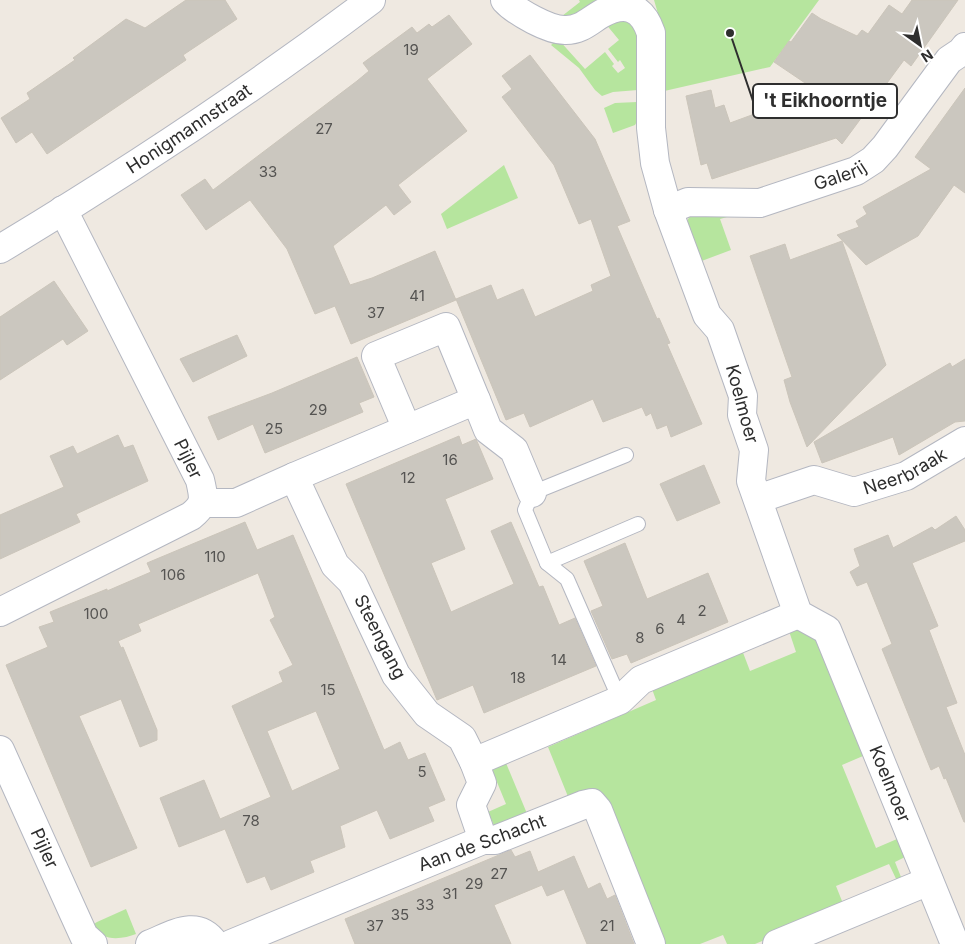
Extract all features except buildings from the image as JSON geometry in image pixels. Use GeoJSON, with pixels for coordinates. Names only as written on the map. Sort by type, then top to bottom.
{"type":"FeatureCollection","features":[{"type":"Feature","properties":{"kind":"street","name":"Honigmannstraat"},"geometry":{"type":"LineString","coordinates":[[0,249],[188,131],[315,42],[371,0]]}},
{"type":"Feature","properties":{"kind":"street","name":"Koelmoer"},"geometry":{"type":"LineString","coordinates":[[505,0],[511,6],[542,24],[566,30],[585,26],[599,15],[623,7],[637,11],[647,22],[651,33],[652,147],[655,164],[668,210],[707,315],[720,330],[743,396],[742,415],[754,450],[750,481],[798,614],[827,630],[955,944]]}},
{"type":"Feature","properties":{"kind":"street","name":"Galerij"},"geometry":{"type":"LineString","coordinates":[[668,210],[688,202],[760,203],[856,171],[873,160],[885,147],[949,60],[964,51]]}},
{"type":"Feature","properties":{"kind":"street","name":"Pijler"},"geometry":{"type":"LineString","coordinates":[[0,612],[191,516],[203,503],[200,480],[63,210]]}},
{"type":"Feature","properties":{"kind":"street"},"geometry":{"type":"LineString","coordinates":[[407,429],[376,356],[446,327],[488,430],[514,450],[532,493]]}},
{"type":"Feature","properties":{"kind":"street"},"geometry":{"type":"LineString","coordinates":[[203,503],[236,503],[476,400]]}},
{"type":"Feature","properties":{"kind":"street","name":"Neerbraak"},"geometry":{"type":"LineString","coordinates":[[758,499],[814,480],[854,492],[906,476],[965,441]]}},
{"type":"Feature","properties":{"kind":"street","name":"Steengang"},"geometry":{"type":"LineString","coordinates":[[294,478],[335,566],[352,582],[396,675],[427,714],[462,738],[482,782],[471,805],[483,840]]}},
{"type":"Feature","properties":{"kind":"street"},"geometry":{"type":"LineString","coordinates":[[474,762],[620,700],[641,680],[798,614]]}},
{"type":"Feature","properties":{"kind":"street","name":"Pijler"},"geometry":{"type":"LineString","coordinates":[[0,750],[84,936],[93,944]]}},
{"type":"Feature","properties":{"kind":"street","name":"Aan de Schacht"},"geometry":{"type":"LineString","coordinates":[[231,944],[483,840],[495,840],[583,804],[592,803],[598,810],[651,944]]}},
{"type":"Feature","properties":{"kind":"street"},"geometry":{"type":"LineString","coordinates":[[777,944],[929,881]]}},
{"type":"Feature","properties":{"kind":"street"},"geometry":{"type":"LineString","coordinates":[[150,944],[188,929],[201,931],[211,938],[215,944]]}},
{"type":"Feature","properties":{"kind":"lane"},"geometry":{"type":"LineString","coordinates":[[620,700],[567,579],[547,563],[525,510],[532,493],[626,455]]}},
{"type":"Feature","properties":{"kind":"lane"},"geometry":{"type":"LineString","coordinates":[[547,563],[638,524]]}},
{"type":"Feature","properties":{"kind":"green space"},"geometry":{"type":"Polygon","coordinates":[[[579,0],[606,0],[589,12],[564,18],[562,16],[580,2],[579,0]]]}},
{"type":"Feature","properties":{"kind":"green space"},"geometry":{"type":"Polygon","coordinates":[[[654,0],[819,0],[770,67],[660,92],[659,17],[654,0]]]}},
{"type":"Feature","properties":{"kind":"green space"},"geometry":{"type":"Polygon","coordinates":[[[610,20],[628,21],[639,32],[638,90],[613,92],[602,96],[595,90],[579,68],[551,45],[558,39],[585,69],[605,52],[618,73],[625,68],[620,60],[618,62],[608,49],[619,40],[605,23],[610,20]]]}},
{"type":"Feature","properties":{"kind":"green space"},"geometry":{"type":"Polygon","coordinates":[[[637,102],[642,107],[642,112],[635,125],[613,133],[604,108],[615,103],[637,102]]]}},
{"type":"Feature","properties":{"kind":"green space"},"geometry":{"type":"Polygon","coordinates":[[[504,165],[518,198],[447,229],[441,214],[504,165]]]}},
{"type":"Feature","properties":{"kind":"green space"},"geometry":{"type":"Polygon","coordinates":[[[692,212],[726,212],[727,217],[720,219],[731,250],[699,262],[686,223],[692,212]]]}},
{"type":"Feature","properties":{"kind":"green space"},"geometry":{"type":"Polygon","coordinates":[[[795,628],[814,631],[867,750],[863,756],[842,765],[876,848],[904,836],[911,854],[895,862],[903,882],[898,883],[889,864],[836,886],[844,906],[755,944],[727,944],[723,935],[700,944],[660,944],[597,793],[571,804],[548,747],[656,700],[652,689],[742,650],[750,671],[796,652],[789,631],[795,628]]]}},
{"type":"Feature","properties":{"kind":"green space"},"geometry":{"type":"Polygon","coordinates":[[[506,763],[528,816],[496,830],[488,812],[506,804],[492,770],[506,763]]]}},
{"type":"Feature","properties":{"kind":"green space"},"geometry":{"type":"Polygon","coordinates":[[[126,909],[136,934],[112,938],[106,937],[97,930],[94,924],[126,909]]]}},
{"type":"Feature","properties":{"kind":"place","name":"'t Eikhoorntje"},"geometry":{"type":"Point","coordinates":[730,33]}}]}
